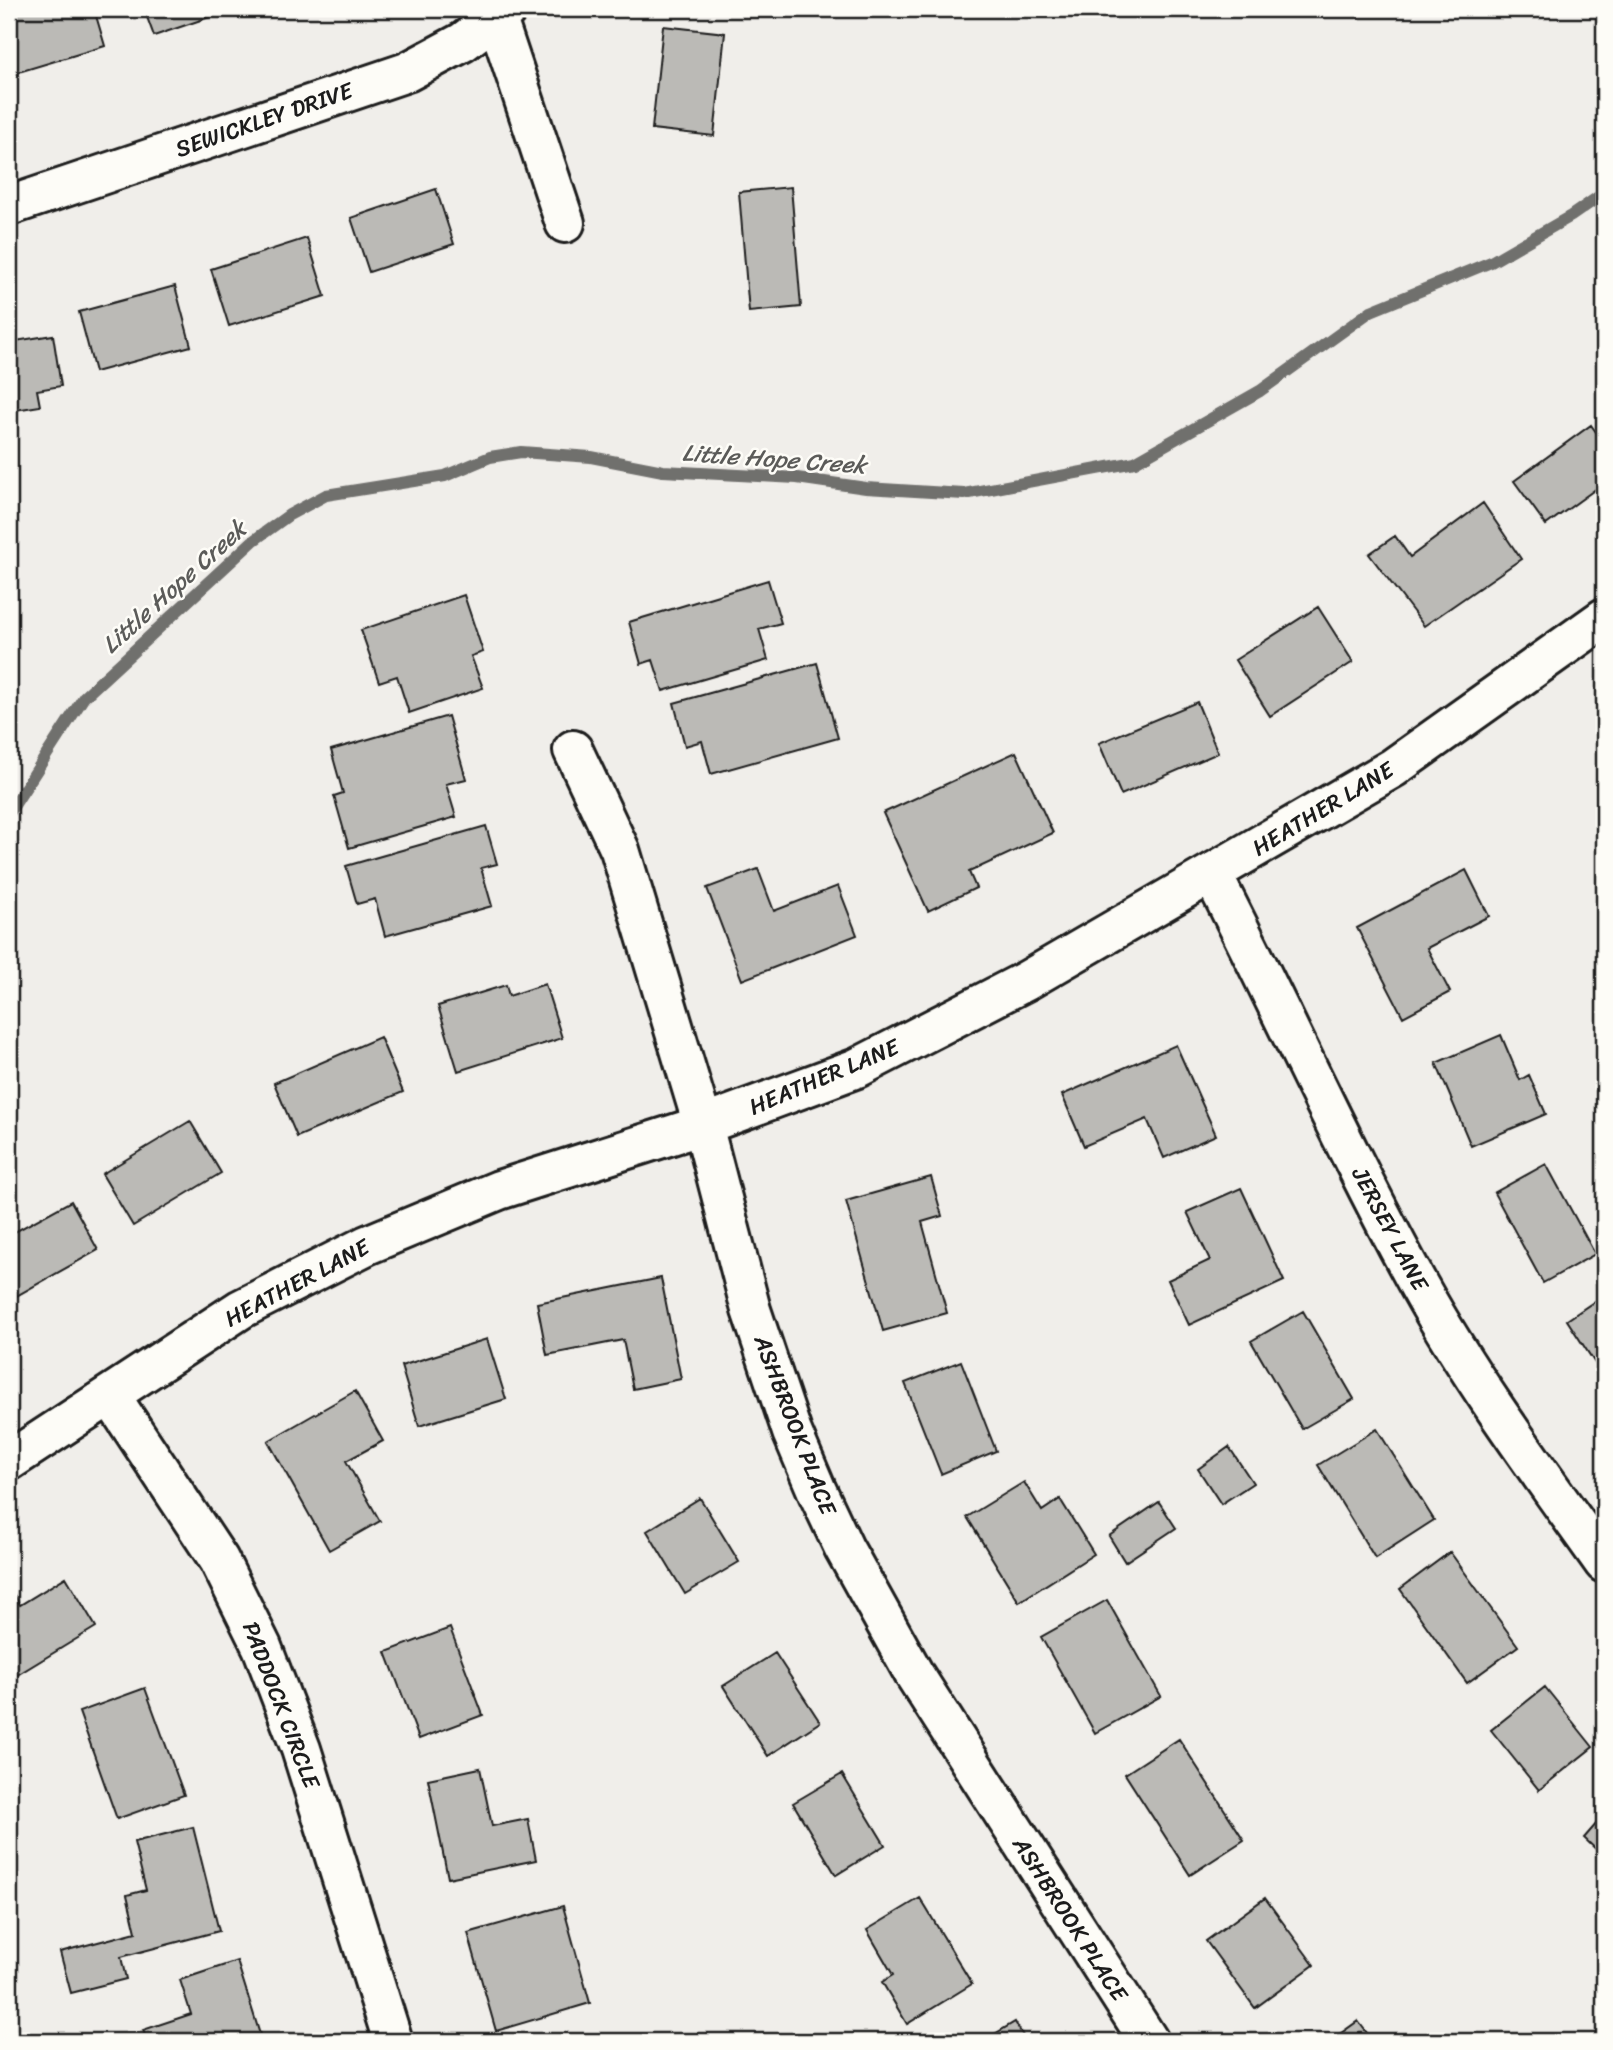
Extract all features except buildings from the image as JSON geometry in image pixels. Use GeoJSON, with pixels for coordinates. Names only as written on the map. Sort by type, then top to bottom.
{"type":"FeatureCollection","features":[{"type":"Feature","properties":{"kind":"street","name":"SEWICKLEY DRIVE"},"geometry":{"type":"LineString","coordinates":[[9,206],[407,72],[463,42],[502,14]]}},
{"type":"Feature","properties":{"kind":"street"},"geometry":{"type":"LineString","coordinates":[[502,14],[565,223]]}},
{"type":"Feature","properties":{"kind":"street","name":"HEATHER LANE"},"geometry":{"type":"LineString","coordinates":[[9,1461],[241,1309],[367,1245],[499,1190],[703,1125],[857,1068],[1026,981],[1394,768],[1604,618]]}},
{"type":"Feature","properties":{"kind":"street","name":"ASHBROOK PLACE"},"geometry":{"type":"LineString","coordinates":[[573,750],[620,850],[703,1125],[751,1310],[792,1432],[844,1548],[914,1674],[1149,2041]]}},
{"type":"Feature","properties":{"kind":"street","name":"JERSEY LANE"},"geometry":{"type":"LineString","coordinates":[[1212,874],[1345,1144],[1420,1288],[1506,1426],[1604,1563]]}},
{"type":"Feature","properties":{"kind":"street","name":"PADDOCK CIRCLE"},"geometry":{"type":"LineString","coordinates":[[110,1395],[219,1560],[262,1647],[301,1749],[393,2041]]}},
{"type":"Feature","properties":{"kind":"waterway","name":"Little Hope Creek"},"geometry":{"type":"LineString","coordinates":[[9,813],[84,697],[253,541],[289,515],[326,495],[445,476],[490,457],[521,452],[591,457],[663,471],[797,478],[866,488],[964,494],[1135,462],[1260,391],[1371,311],[1491,262],[1571,216],[1604,193]]}}]}
